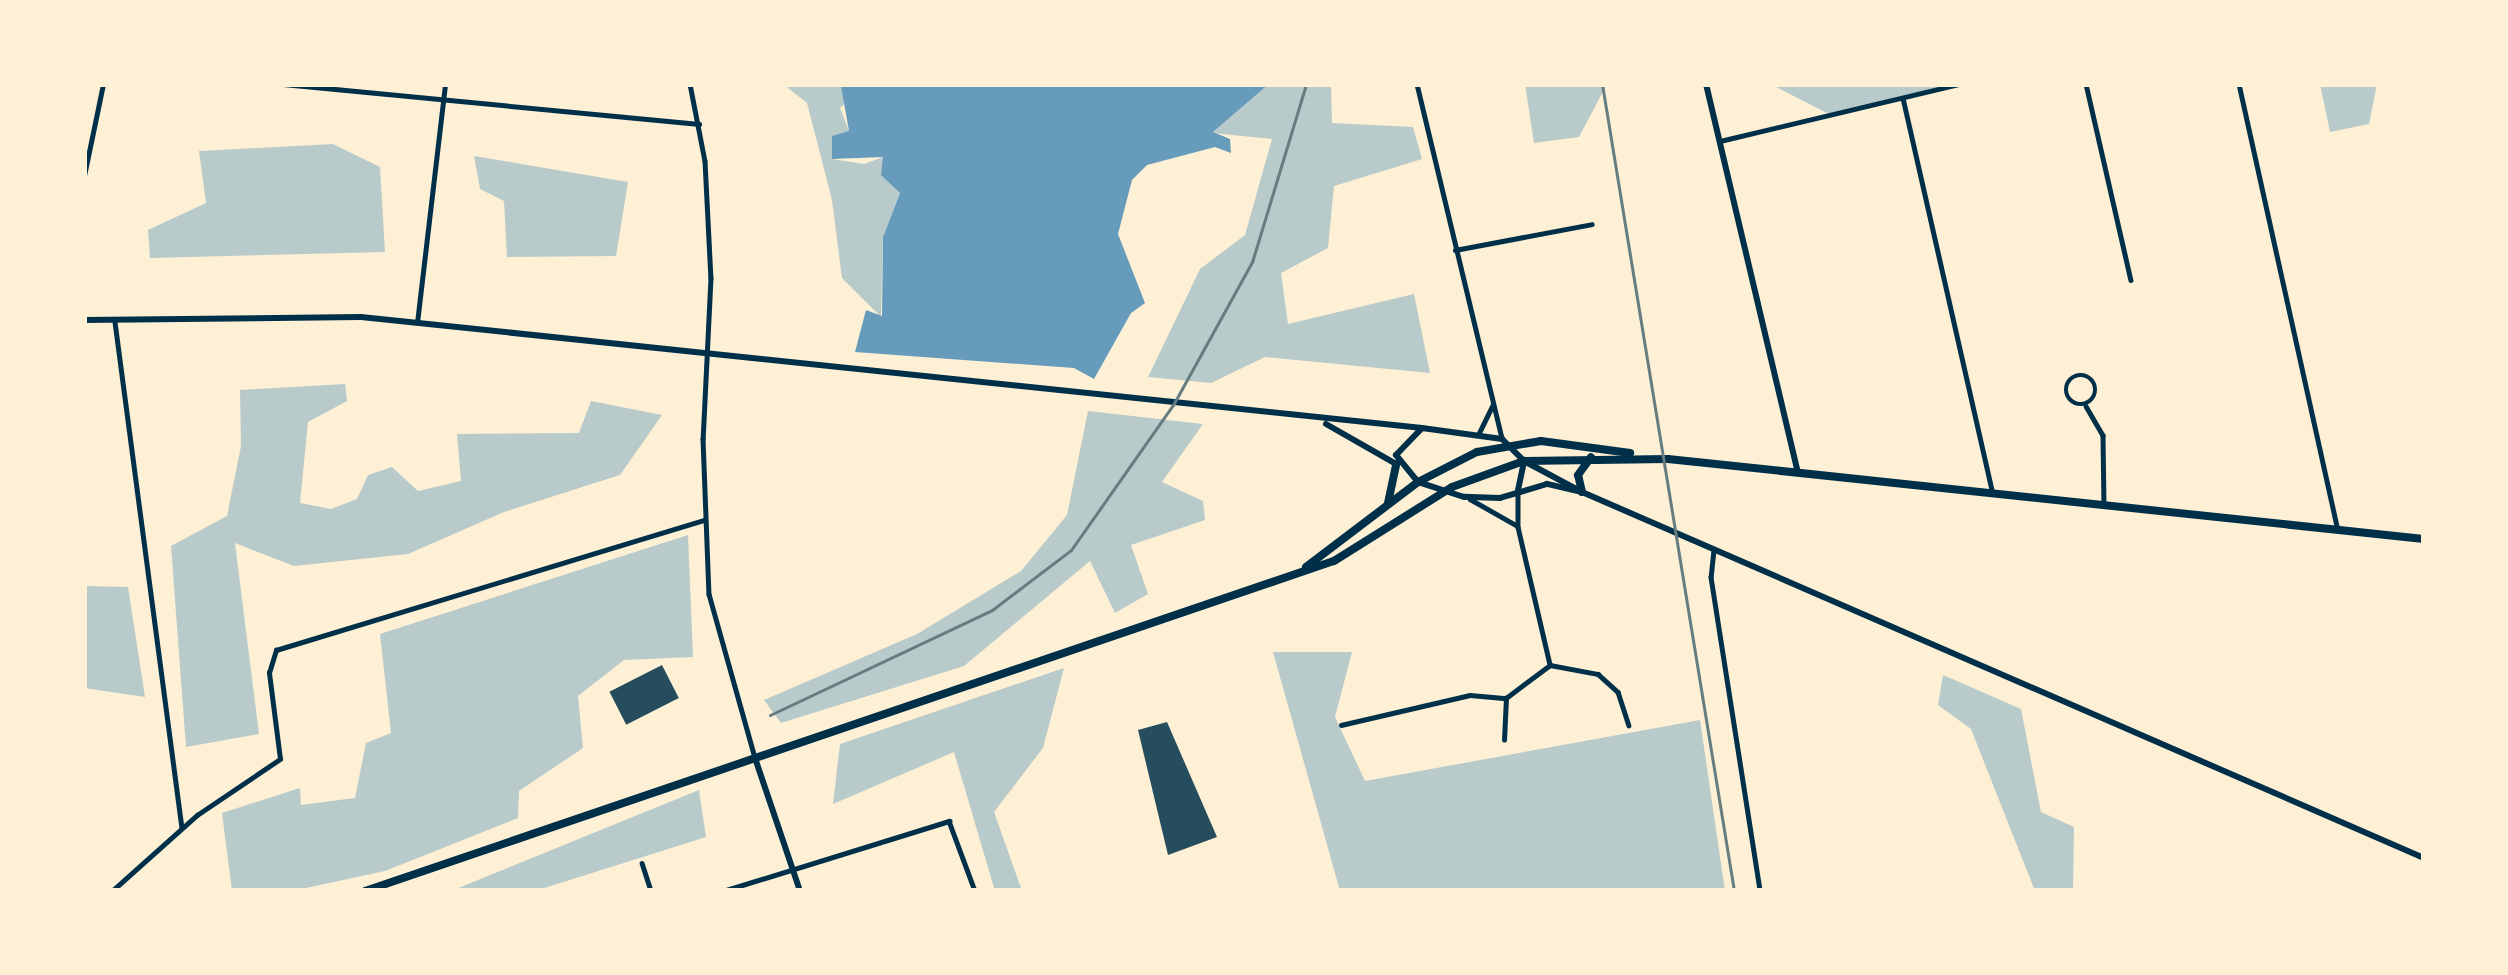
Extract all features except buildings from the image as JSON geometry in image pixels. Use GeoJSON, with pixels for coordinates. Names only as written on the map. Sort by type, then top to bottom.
{"type":"FeatureCollection","features":[{"type":"Feature","properties":{"kind":"highway"},"geometry":{"type":"LineString","coordinates":[[1294,575],[1418,482],[1506,442],[1564,442],[1651,458]]}},
{"type":"Feature","properties":{"kind":"highway"},"geometry":{"type":"LineString","coordinates":[[1582,492],[1578,475],[1593,456]]}},
{"type":"Feature","properties":{"kind":"highway"},"geometry":{"type":"LineString","coordinates":[[364,891],[1294,575],[1384,530],[1445,492],[1524,461],[1651,458],[2424,538]]}},
{"type":"Feature","properties":{"kind":"highway"},"geometry":{"type":"LineString","coordinates":[[1386,507],[1396,464]]}},
{"type":"Feature","properties":{"kind":"highway"},"geometry":{"type":"LineString","coordinates":[[1375,517],[1384,530]]}},
{"type":"Feature","properties":{"kind":"street"},"geometry":{"type":"LineString","coordinates":[[84,176],[103,84]]}},
{"type":"Feature","properties":{"kind":"street"},"geometry":{"type":"LineString","coordinates":[[284,84],[699,124]]}},
{"type":"Feature","properties":{"kind":"street"},"geometry":{"type":"LineString","coordinates":[[417,323],[445,84]]}},
{"type":"Feature","properties":{"kind":"street"},"geometry":{"type":"LineString","coordinates":[[691,84],[699,124],[709,355],[705,520],[712,617],[800,891]]}},
{"type":"Feature","properties":{"kind":"street"},"geometry":{"type":"LineString","coordinates":[[1417,84],[1492,406],[1506,442],[1524,461],[1582,492],[2424,858]]}},
{"type":"Feature","properties":{"kind":"street"},"geometry":{"type":"LineString","coordinates":[[1706,84],[1798,472]]}},
{"type":"Feature","properties":{"kind":"street"},"geometry":{"type":"LineString","coordinates":[[1720,141],[1960,84]]}},
{"type":"Feature","properties":{"kind":"street"},"geometry":{"type":"LineString","coordinates":[[2086,84],[2131,280]]}},
{"type":"Feature","properties":{"kind":"street"},"geometry":{"type":"LineString","coordinates":[[2239,84],[2338,530]]}},
{"type":"Feature","properties":{"kind":"street"},"geometry":{"type":"LineString","coordinates":[[1903,98],[1993,493]]}},
{"type":"Feature","properties":{"kind":"street"},"geometry":{"type":"LineString","coordinates":[[1455,250],[1592,224]]}},
{"type":"Feature","properties":{"kind":"street"},"geometry":{"type":"LineString","coordinates":[[84,320],[417,323],[1316,421],[1422,428],[1506,442]]}},
{"type":"Feature","properties":{"kind":"street"},"geometry":{"type":"LineString","coordinates":[[115,320],[182,828]]}},
{"type":"Feature","properties":{"kind":"street"},"geometry":{"type":"LineString","coordinates":[[2086,406],[2096,384],[2077,376],[2068,396],[2086,406],[2103,435],[2104,504]]}},
{"type":"Feature","properties":{"kind":"street"},"geometry":{"type":"LineString","coordinates":[[1478,435],[1492,406]]}},
{"type":"Feature","properties":{"kind":"street"},"geometry":{"type":"LineString","coordinates":[[1316,421],[1362,437],[1418,482],[1494,507],[1518,527]]}},
{"type":"Feature","properties":{"kind":"street"},"geometry":{"type":"LineString","coordinates":[[1396,464],[1402,443],[1422,428]]}},
{"type":"Feature","properties":{"kind":"street"},"geometry":{"type":"LineString","coordinates":[[1524,461],[1518,527],[1550,665]]}},
{"type":"Feature","properties":{"kind":"street"},"geometry":{"type":"LineString","coordinates":[[1464,497],[1547,484],[1582,492]]}},
{"type":"Feature","properties":{"kind":"street"},"geometry":{"type":"LineString","coordinates":[[112,891],[182,828],[280,759],[268,673],[276,650],[705,520]]}},
{"type":"Feature","properties":{"kind":"street"},"geometry":{"type":"LineString","coordinates":[[1714,550],[1711,577],[1760,891]]}},
{"type":"Feature","properties":{"kind":"street"},"geometry":{"type":"LineString","coordinates":[[1341,725],[1470,694],[1507,698],[1550,665],[1598,674],[1618,692],[1630,725]]}},
{"type":"Feature","properties":{"kind":"street"},"geometry":{"type":"LineString","coordinates":[[1504,740],[1507,698]]}},
{"type":"Feature","properties":{"kind":"street"},"geometry":{"type":"LineString","coordinates":[[723,891],[949,820],[975,891]]}},
{"type":"Feature","properties":{"kind":"street"},"geometry":{"type":"LineString","coordinates":[[641,863],[651,891]]}},
{"type":"Feature","properties":{"kind":"shaded area"},"geometry":{"type":"Polygon","coordinates":[[[783,84],[867,84],[840,108],[849,131],[832,159],[864,164],[883,157],[900,193],[883,237],[881,317],[842,278],[832,200],[807,103],[783,84]]]}},
{"type":"Feature","properties":{"kind":"shaded area"},"geometry":{"type":"Polygon","coordinates":[[[1269,84],[1331,84],[1332,123],[1413,127],[1422,159],[1334,186],[1328,248],[1281,273],[1288,324],[1414,294],[1430,373],[1265,357],[1211,383],[1148,377],[1200,269],[1245,235],[1272,139],[1212,133],[1269,84]]]}},
{"type":"Feature","properties":{"kind":"shaded area"},"geometry":{"type":"Polygon","coordinates":[[[1525,84],[1607,84],[1579,137],[1534,143],[1525,84]]]}},
{"type":"Feature","properties":{"kind":"shaded area"},"geometry":{"type":"Polygon","coordinates":[[[1770,84],[1957,84],[1829,114],[1770,84]]]}},
{"type":"Feature","properties":{"kind":"shaded area"},"geometry":{"type":"Polygon","coordinates":[[[2320,84],[2377,84],[2369,124],[2330,132],[2320,84]]]}},
{"type":"Feature","properties":{"kind":"shaded area"},"geometry":{"type":"Polygon","coordinates":[[[333,144],[380,167],[385,252],[150,258],[148,230],[206,203],[199,151],[333,144]]]}},
{"type":"Feature","properties":{"kind":"shaded area"},"geometry":{"type":"Polygon","coordinates":[[[474,156],[628,182],[616,256],[507,257],[504,201],[480,189],[474,156]]]}},
{"type":"Feature","properties":{"kind":"shaded area"},"geometry":{"type":"Polygon","coordinates":[[[345,384],[347,401],[308,422],[300,503],[331,509],[357,499],[368,475],[392,467],[418,491],[461,481],[457,434],[579,433],[591,401],[662,415],[620,475],[504,512],[408,554],[294,566],[235,543],[259,734],[186,747],[171,546],[227,516],[241,446],[240,390],[345,384]]]}},
{"type":"Feature","properties":{"kind":"shaded area"},"geometry":{"type":"Polygon","coordinates":[[[1088,411],[1203,424],[1162,482],[1203,501],[1205,520],[1131,545],[1148,594],[1115,613],[1090,561],[964,666],[781,723],[764,700],[917,634],[1021,571],[1067,515],[1088,411]]]}},
{"type":"Feature","properties":{"kind":"shaded area"},"geometry":{"type":"Polygon","coordinates":[[[688,535],[693,657],[624,660],[578,696],[583,748],[519,791],[518,818],[385,871],[292,891],[232,891],[222,813],[300,788],[301,805],[355,798],[366,743],[391,733],[380,634],[688,535]]]}},
{"type":"Feature","properties":{"kind":"shaded area"},"geometry":{"type":"Polygon","coordinates":[[[84,586],[128,587],[145,697],[84,688],[84,586]]]}},
{"type":"Feature","properties":{"kind":"shaded area"},"geometry":{"type":"Polygon","coordinates":[[[1273,652],[1352,652],[1335,717],[1365,781],[1700,720],[1725,891],[1340,891],[1273,652]]]}},
{"type":"Feature","properties":{"kind":"shaded area"},"geometry":{"type":"Polygon","coordinates":[[[1064,668],[1043,748],[994,812],[1022,891],[995,891],[954,752],[833,804],[840,744],[1064,668]]]}},
{"type":"Feature","properties":{"kind":"shaded area"},"geometry":{"type":"Polygon","coordinates":[[[1943,675],[2021,709],[2041,812],[2074,827],[2073,891],[2035,891],[1971,729],[1938,705],[1943,675]]]}},
{"type":"Feature","properties":{"kind":"shaded area"},"geometry":{"type":"Polygon","coordinates":[[[699,790],[706,837],[535,891],[451,891],[699,790]]]}},
{"type":"Feature","properties":{"kind":"water"},"geometry":{"type":"Polygon","coordinates":[[[1269,84],[1213,132],[1230,139],[1231,153],[1215,147],[1147,165],[1132,180],[1118,234],[1145,303],[1131,313],[1094,379],[1074,368],[855,352],[866,310],[882,316],[883,237],[900,193],[881,175],[883,157],[832,159],[832,136],[849,131],[841,86],[1269,84]]]}},
{"type":"Feature","properties":{"kind":"railway"},"geometry":{"type":"LineString","coordinates":[[770,715],[992,610],[1071,550],[1173,405],[1252,262],[1306,84]]}},
{"type":"Feature","properties":{"kind":"railway"},"geometry":{"type":"LineString","coordinates":[[1602,84],[1734,891]]}}]}
